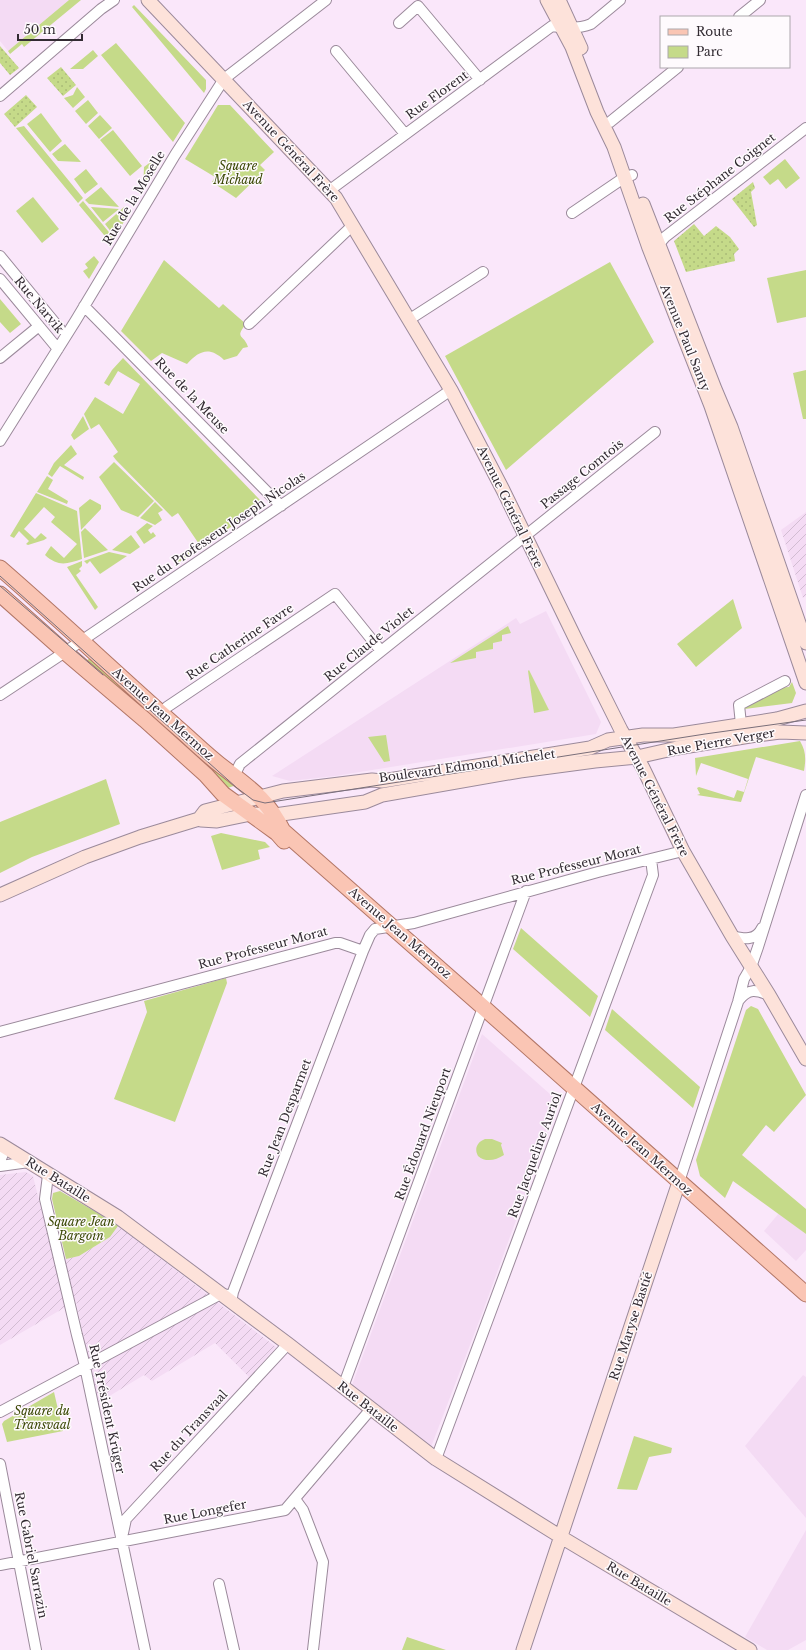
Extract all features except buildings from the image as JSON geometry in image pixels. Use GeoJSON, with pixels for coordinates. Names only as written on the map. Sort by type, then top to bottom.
{"type":"FeatureCollection","features":[{"type":"Feature","properties":{"kind":"main road","name":"Avenue Jean Mermoz"},"geometry":{"type":"LineString","coordinates":[[0,568],[68,627],[162,714],[260,797],[275,815],[283,831],[386,927],[572,1090],[806,1303]]}},
{"type":"Feature","properties":{"kind":"main road","name":"Avenue Jean Mermoz"},"geometry":{"type":"LineString","coordinates":[[0,594],[145,720],[206,775],[223,794],[277,833],[314,869],[386,927]]}},
{"type":"Feature","properties":{"kind":"main road","name":"Avenue Jean Mermoz"},"geometry":{"type":"LineString","coordinates":[[678,1185],[806,1294]]}},
{"type":"Feature","properties":{"kind":"street"},"geometry":{"type":"LineString","coordinates":[[0,96],[101,9],[114,0]]}},
{"type":"Feature","properties":{"kind":"street","name":"Avenue Général Frère"},"geometry":{"type":"LineString","coordinates":[[148,0],[330,190],[353,225],[451,390],[684,851],[732,936],[769,995],[806,1059]]}},
{"type":"Feature","properties":{"kind":"street","name":"Rue de la Moselle"},"geometry":{"type":"LineString","coordinates":[[0,441],[58,349],[175,154],[224,79],[326,0]]}},
{"type":"Feature","properties":{"kind":"street","name":"Avenue Paul Santy"},"geometry":{"type":"LineString","coordinates":[[547,0],[568,27]]}},
{"type":"Feature","properties":{"kind":"street","name":"Avenue Paul Santy"},"geometry":{"type":"LineString","coordinates":[[559,0],[568,27],[572,47],[597,112],[607,123],[614,147],[629,176],[711,406],[806,682]]}},
{"type":"Feature","properties":{"kind":"street","name":"Rue Florent"},"geometry":{"type":"LineString","coordinates":[[330,190],[552,26],[568,27],[591,24],[620,0]]}},
{"type":"Feature","properties":{"kind":"street"},"geometry":{"type":"LineString","coordinates":[[740,16],[760,0]]}},
{"type":"Feature","properties":{"kind":"street"},"geometry":{"type":"LineString","coordinates":[[399,23],[418,6],[480,80]]}},
{"type":"Feature","properties":{"kind":"street"},"geometry":{"type":"LineString","coordinates":[[336,51],[405,134]]}},
{"type":"Feature","properties":{"kind":"street"},"geometry":{"type":"LineString","coordinates":[[607,123],[677,68]]}},
{"type":"Feature","properties":{"kind":"street","name":"Rue Stéphane Coignet"},"geometry":{"type":"LineString","coordinates":[[654,246],[806,128]]}},
{"type":"Feature","properties":{"kind":"street"},"geometry":{"type":"LineString","coordinates":[[572,213],[629,176]]}},
{"type":"Feature","properties":{"kind":"street"},"geometry":{"type":"LineString","coordinates":[[248,324],[353,225]]}},
{"type":"Feature","properties":{"kind":"street","name":"Avenue Paul Santy"},"geometry":{"type":"LineString","coordinates":[[654,246],[731,427],[806,643]]}},
{"type":"Feature","properties":{"kind":"street"},"geometry":{"type":"LineString","coordinates":[[0,256],[60,328]]}},
{"type":"Feature","properties":{"kind":"street"},"geometry":{"type":"LineString","coordinates":[[410,319],[482,272]]}},
{"type":"Feature","properties":{"kind":"street","name":"Rue Narvik"},"geometry":{"type":"LineString","coordinates":[[0,279],[58,349]]}},
{"type":"Feature","properties":{"kind":"street","name":"Rue de la Meuse"},"geometry":{"type":"LineString","coordinates":[[84,306],[281,506]]}},
{"type":"Feature","properties":{"kind":"street"},"geometry":{"type":"LineString","coordinates":[[0,358],[38,326]]}},
{"type":"Feature","properties":{"kind":"street","name":"Rue du Professeur Joseph Nicolas"},"geometry":{"type":"LineString","coordinates":[[0,695],[82,641],[451,390]]}},
{"type":"Feature","properties":{"kind":"street","name":"Passage Comtois"},"geometry":{"type":"LineString","coordinates":[[525,537],[655,432]]}},
{"type":"Feature","properties":{"kind":"street","name":"Rue Claude Violet"},"geometry":{"type":"LineString","coordinates":[[234,776],[240,764],[525,537]]}},
{"type":"Feature","properties":{"kind":"street","name":"Rue Catherine Favre"},"geometry":{"type":"LineString","coordinates":[[162,714],[167,707],[334,594],[381,651]]}},
{"type":"Feature","properties":{"kind":"street"},"geometry":{"type":"LineString","coordinates":[[788,629],[796,631],[801,629]]}},
{"type":"Feature","properties":{"kind":"street","name":"Rue Pierre Verger"},"geometry":{"type":"LineString","coordinates":[[741,724],[739,705],[785,681]]}},
{"type":"Feature","properties":{"kind":"street","name":"Rue Pierre Verger"},"geometry":{"type":"LineString","coordinates":[[626,738],[643,735],[674,735],[777,719],[806,711]]}},
{"type":"Feature","properties":{"kind":"street","name":"Rue Pierre Verger"},"geometry":{"type":"LineString","coordinates":[[637,757],[677,748],[750,736],[780,732],[806,733]]}},
{"type":"Feature","properties":{"kind":"street","name":"Boulevard Edmond Michelet"},"geometry":{"type":"LineString","coordinates":[[0,895],[85,857],[199,818],[205,812],[283,791],[372,780],[382,781],[590,748],[608,740],[626,738]]}},
{"type":"Feature","properties":{"kind":"street","name":"Boulevard Edmond Michelet"},"geometry":{"type":"LineString","coordinates":[[199,818],[201,820],[217,821],[251,814],[275,815],[365,802],[382,795],[520,771],[637,757]]}},
{"type":"Feature","properties":{"kind":"street","name":"Rue Maryse Bastié"},"geometry":{"type":"LineString","coordinates":[[523,1650],[678,1185],[738,1002],[744,979],[751,967],[806,795]]}},
{"type":"Feature","properties":{"kind":"street","name":"Rue Professeur Morat"},"geometry":{"type":"LineString","coordinates":[[386,927],[414,923],[526,891],[684,851]]}},
{"type":"Feature","properties":{"kind":"street","name":"Rue Jacqueline Auriol"},"geometry":{"type":"LineString","coordinates":[[436,1459],[652,875],[651,859]]}},
{"type":"Feature","properties":{"kind":"street","name":"Rue Édouard Nieuport"},"geometry":{"type":"LineString","coordinates":[[343,1387],[526,891]]}},
{"type":"Feature","properties":{"kind":"street","name":"Rue Maryse Bastié"},"geometry":{"type":"LineString","coordinates":[[732,936],[742,939],[759,934],[767,917]]}},
{"type":"Feature","properties":{"kind":"street"},"geometry":{"type":"LineString","coordinates":[[363,951],[370,935],[375,929],[386,927]]}},
{"type":"Feature","properties":{"kind":"street","name":"Rue Professeur Morat"},"geometry":{"type":"LineString","coordinates":[[0,1032],[335,943],[340,943],[363,951]]}},
{"type":"Feature","properties":{"kind":"street","name":"Rue Jean Desparmet"},"geometry":{"type":"LineString","coordinates":[[228,1297],[363,951]]}},
{"type":"Feature","properties":{"kind":"street"},"geometry":{"type":"LineString","coordinates":[[738,1002],[744,993],[751,991],[759,991],[769,995]]}},
{"type":"Feature","properties":{"kind":"street"},"geometry":{"type":"LineString","coordinates":[[0,1161],[3,1154],[2,1145]]}},
{"type":"Feature","properties":{"kind":"street","name":"Rue Bataille"},"geometry":{"type":"LineString","coordinates":[[2,1145],[48,1175],[118,1217],[228,1297],[436,1459],[561,1537],[750,1650]]}},
{"type":"Feature","properties":{"kind":"street"},"geometry":{"type":"LineString","coordinates":[[0,1166],[29,1162]]}},
{"type":"Feature","properties":{"kind":"street","name":"Rue Président Krüger"},"geometry":{"type":"LineString","coordinates":[[48,1175],[45,1199],[86,1367],[145,1650]]}},
{"type":"Feature","properties":{"kind":"street"},"geometry":{"type":"LineString","coordinates":[[0,1412],[86,1367],[228,1297]]}},
{"type":"Feature","properties":{"kind":"street","name":"Rue du Transvaal"},"geometry":{"type":"LineString","coordinates":[[123,1542],[123,1528],[126,1519],[288,1344]]}},
{"type":"Feature","properties":{"kind":"street","name":"Rue Longefer"},"geometry":{"type":"LineString","coordinates":[[0,1565],[285,1510],[372,1408]]}},
{"type":"Feature","properties":{"kind":"street","name":"Rue Gabriel Sarrazin"},"geometry":{"type":"LineString","coordinates":[[0,1464],[36,1650]]}},
{"type":"Feature","properties":{"kind":"street"},"geometry":{"type":"LineString","coordinates":[[295,1499],[303,1510],[323,1562],[313,1650]]}},
{"type":"Feature","properties":{"kind":"street"},"geometry":{"type":"LineString","coordinates":[[220,1584],[234,1650]]}},
{"type":"Feature","properties":{"kind":"shaded area"},"geometry":{"type":"Polygon","coordinates":[[[0,0],[69,0],[8,51],[0,41],[0,0]]]}},
{"type":"Feature","properties":{"kind":"shaded area"},"geometry":{"type":"Polygon","coordinates":[[[806,512],[806,596],[803,598],[781,530],[806,512]]]}},
{"type":"Feature","properties":{"kind":"shaded area"},"geometry":{"type":"Polygon","coordinates":[[[546,611],[601,722],[596,734],[335,776],[290,781],[272,776],[516,618],[520,624],[546,611]]]}},
{"type":"Feature","properties":{"kind":"shaded area"},"geometry":{"type":"Polygon","coordinates":[[[482,1034],[559,1102],[483,1311],[431,1447],[352,1385],[482,1034]]]}},
{"type":"Feature","properties":{"kind":"shaded area"},"geometry":{"type":"Polygon","coordinates":[[[26,1172],[33,1176],[54,1261],[79,1256],[110,1237],[118,1226],[276,1347],[249,1377],[215,1343],[152,1381],[144,1375],[98,1403],[76,1301],[0,1345],[0,1175],[26,1172]]]}},
{"type":"Feature","properties":{"kind":"shaded area"},"geometry":{"type":"Polygon","coordinates":[[[779,1213],[806,1234],[806,1250],[796,1261],[764,1231],[779,1213]]]}},
{"type":"Feature","properties":{"kind":"shaded area"},"geometry":{"type":"Polygon","coordinates":[[[803,1375],[806,1377],[806,1518],[745,1446],[803,1375]]]}},
{"type":"Feature","properties":{"kind":"shaded area"},"geometry":{"type":"Polygon","coordinates":[[[806,1530],[806,1640],[788,1650],[767,1650],[745,1637],[806,1530]]]}},
{"type":"Feature","properties":{"kind":"green space"},"geometry":{"type":"Polygon","coordinates":[[[69,0],[81,0],[24,47],[22,44],[10,54],[8,51],[69,0]]]}},
{"type":"Feature","properties":{"kind":"green space"},"geometry":{"type":"Polygon","coordinates":[[[134,5],[206,80],[206,89],[204,93],[132,7],[134,5]]]}},
{"type":"Feature","properties":{"kind":"green space"},"geometry":{"type":"Polygon","coordinates":[[[116,43],[185,123],[173,142],[101,55],[116,43]]]}},
{"type":"Feature","properties":{"kind":"green space"},"geometry":{"type":"Polygon","coordinates":[[[0,46],[19,68],[10,75],[0,63],[0,46]]]}},
{"type":"Feature","properties":{"kind":"green space"},"geometry":{"type":"Polygon","coordinates":[[[93,50],[98,56],[83,69],[70,69],[93,50]]]}},
{"type":"Feature","properties":{"kind":"green space"},"geometry":{"type":"Polygon","coordinates":[[[61,67],[76,85],[63,96],[47,78],[61,67]]]}},
{"type":"Feature","properties":{"kind":"green space"},"geometry":{"type":"Polygon","coordinates":[[[77,87],[85,97],[73,108],[64,98],[73,95],[77,87]]]}},
{"type":"Feature","properties":{"kind":"green space"},"geometry":{"type":"Polygon","coordinates":[[[26,95],[37,107],[15,127],[4,114],[26,95]]]}},
{"type":"Feature","properties":{"kind":"green space"},"geometry":{"type":"Polygon","coordinates":[[[88,100],[98,113],[86,124],[75,111],[88,100]]]}},
{"type":"Feature","properties":{"kind":"green space","name":"Square Michaud"},"geometry":{"type":"Polygon","coordinates":[[[218,105],[230,105],[274,152],[260,165],[265,170],[236,198],[212,182],[215,177],[185,159],[218,105]]]}},
{"type":"Feature","properties":{"kind":"green space"},"geometry":{"type":"Polygon","coordinates":[[[41,113],[62,141],[50,152],[27,124],[41,113]]]}},
{"type":"Feature","properties":{"kind":"green space"},"geometry":{"type":"Polygon","coordinates":[[[100,115],[112,128],[99,139],[88,126],[100,115]]]}},
{"type":"Feature","properties":{"kind":"green space"},"geometry":{"type":"Polygon","coordinates":[[[24,126],[83,198],[78,203],[16,128],[24,126]]]}},
{"type":"Feature","properties":{"kind":"green space"},"geometry":{"type":"Polygon","coordinates":[[[113,130],[142,166],[130,176],[100,140],[113,130]]]}},
{"type":"Feature","properties":{"kind":"green space"},"geometry":{"type":"Polygon","coordinates":[[[65,144],[81,162],[58,161],[52,154],[65,144]]]}},
{"type":"Feature","properties":{"kind":"green space"},"geometry":{"type":"Polygon","coordinates":[[[160,155],[163,159],[143,192],[144,167],[160,155]]]}},
{"type":"Feature","properties":{"kind":"green space"},"geometry":{"type":"Polygon","coordinates":[[[785,159],[800,178],[786,189],[778,179],[770,185],[763,177],[785,159]]]}},
{"type":"Feature","properties":{"kind":"green space"},"geometry":{"type":"Polygon","coordinates":[[[86,169],[98,184],[85,194],[74,179],[86,169]]]}},
{"type":"Feature","properties":{"kind":"green space"},"geometry":{"type":"Polygon","coordinates":[[[753,182],[755,188],[751,192],[757,225],[754,227],[732,199],[753,182]]]}},
{"type":"Feature","properties":{"kind":"green space"},"geometry":{"type":"Polygon","coordinates":[[[101,187],[119,207],[89,204],[85,200],[101,187]]]}},
{"type":"Feature","properties":{"kind":"green space"},"geometry":{"type":"Polygon","coordinates":[[[33,197],[59,229],[42,243],[16,211],[33,197]]]}},
{"type":"Feature","properties":{"kind":"green space"},"geometry":{"type":"Polygon","coordinates":[[[83,201],[113,237],[109,241],[79,205],[83,201]]]}},
{"type":"Feature","properties":{"kind":"green space"},"geometry":{"type":"Polygon","coordinates":[[[91,207],[119,209],[103,222],[91,207]]]}},
{"type":"Feature","properties":{"kind":"green space"},"geometry":{"type":"Polygon","coordinates":[[[124,207],[129,213],[115,237],[105,224],[124,207]]]}},
{"type":"Feature","properties":{"kind":"green space"},"geometry":{"type":"Polygon","coordinates":[[[694,224],[704,236],[716,226],[730,237],[739,249],[734,254],[735,261],[686,272],[674,241],[694,224]]]}},
{"type":"Feature","properties":{"kind":"green space"},"geometry":{"type":"Polygon","coordinates":[[[94,256],[99,262],[89,279],[83,271],[88,268],[85,264],[94,256]]]}},
{"type":"Feature","properties":{"kind":"green space"},"geometry":{"type":"Polygon","coordinates":[[[164,260],[219,308],[223,304],[246,324],[240,334],[248,347],[243,348],[237,356],[224,360],[214,353],[204,352],[200,353],[187,364],[162,353],[151,361],[121,331],[164,260]]]}},
{"type":"Feature","properties":{"kind":"green space"},"geometry":{"type":"Polygon","coordinates":[[[610,262],[654,342],[506,470],[445,356],[610,262]]]}},
{"type":"Feature","properties":{"kind":"green space"},"geometry":{"type":"Polygon","coordinates":[[[806,270],[806,317],[777,323],[767,278],[806,270]]]}},
{"type":"Feature","properties":{"kind":"green space"},"geometry":{"type":"Polygon","coordinates":[[[0,299],[21,324],[10,333],[0,322],[0,299]]]}},
{"type":"Feature","properties":{"kind":"green space"},"geometry":{"type":"Polygon","coordinates":[[[123,358],[260,500],[260,507],[178,563],[176,559],[199,544],[178,513],[172,517],[116,460],[113,456],[118,452],[99,424],[91,429],[84,414],[95,397],[123,414],[140,384],[118,371],[109,386],[104,383],[112,370],[123,358]]]}},
{"type":"Feature","properties":{"kind":"green space"},"geometry":{"type":"Polygon","coordinates":[[[806,370],[806,419],[803,419],[793,373],[806,370]]]}},
{"type":"Feature","properties":{"kind":"green space"},"geometry":{"type":"Polygon","coordinates":[[[83,416],[89,429],[74,440],[71,435],[83,416]]]}},
{"type":"Feature","properties":{"kind":"green space"},"geometry":{"type":"Polygon","coordinates":[[[71,445],[77,454],[64,465],[84,477],[83,480],[60,466],[52,477],[48,474],[54,463],[71,445]]]}},
{"type":"Feature","properties":{"kind":"green space"},"geometry":{"type":"Polygon","coordinates":[[[114,462],[154,501],[138,517],[121,510],[99,477],[114,462]]]}},
{"type":"Feature","properties":{"kind":"green space"},"geometry":{"type":"Polygon","coordinates":[[[47,476],[53,480],[48,489],[68,501],[67,504],[37,492],[47,476]]]}},
{"type":"Feature","properties":{"kind":"green space"},"geometry":{"type":"Polygon","coordinates":[[[36,493],[77,511],[82,559],[67,563],[58,563],[45,555],[51,546],[64,558],[77,544],[51,522],[55,517],[44,507],[24,529],[35,539],[41,533],[47,538],[28,545],[26,544],[29,541],[19,531],[14,538],[10,536],[36,493]]]}},
{"type":"Feature","properties":{"kind":"green space"},"geometry":{"type":"Polygon","coordinates":[[[90,499],[101,505],[101,509],[81,530],[79,508],[90,499]]]}},
{"type":"Feature","properties":{"kind":"green space"},"geometry":{"type":"Polygon","coordinates":[[[155,502],[163,510],[158,513],[162,520],[155,525],[140,518],[155,502]]]}},
{"type":"Feature","properties":{"kind":"green space"},"geometry":{"type":"Polygon","coordinates":[[[147,523],[153,526],[148,530],[151,534],[153,532],[156,536],[144,544],[136,532],[147,523]]]}},
{"type":"Feature","properties":{"kind":"green space"},"geometry":{"type":"Polygon","coordinates":[[[85,528],[108,550],[84,558],[81,532],[85,528]]]}},
{"type":"Feature","properties":{"kind":"green space"},"geometry":{"type":"Polygon","coordinates":[[[131,535],[140,547],[130,554],[112,550],[131,535]]]}},
{"type":"Feature","properties":{"kind":"green space"},"geometry":{"type":"Polygon","coordinates":[[[109,552],[127,556],[100,574],[90,561],[87,564],[84,561],[109,552]]]}},
{"type":"Feature","properties":{"kind":"green space"},"geometry":{"type":"Polygon","coordinates":[[[82,561],[82,566],[79,569],[81,571],[76,575],[98,607],[95,610],[67,567],[82,561]]]}},
{"type":"Feature","properties":{"kind":"green space"},"geometry":{"type":"Polygon","coordinates":[[[733,599],[742,628],[696,667],[677,644],[733,599]]]}},
{"type":"Feature","properties":{"kind":"green space"},"geometry":{"type":"Polygon","coordinates":[[[508,626],[511,633],[502,635],[502,641],[493,643],[493,649],[476,652],[476,658],[450,663],[508,626]]]}},
{"type":"Feature","properties":{"kind":"green space"},"geometry":{"type":"Polygon","coordinates":[[[92,655],[239,784],[228,788],[85,663],[92,655]]]}},
{"type":"Feature","properties":{"kind":"green space"},"geometry":{"type":"Polygon","coordinates":[[[529,670],[549,710],[534,713],[529,670]]]}},
{"type":"Feature","properties":{"kind":"green space"},"geometry":{"type":"Polygon","coordinates":[[[792,682],[796,693],[792,703],[745,709],[744,705],[777,688],[789,687],[792,682]]]}},
{"type":"Feature","properties":{"kind":"green space"},"geometry":{"type":"Polygon","coordinates":[[[386,735],[390,761],[384,762],[368,737],[386,735]]]}},
{"type":"Feature","properties":{"kind":"green space"},"geometry":{"type":"Polygon","coordinates":[[[800,741],[805,755],[804,771],[756,757],[741,802],[697,795],[700,794],[697,788],[699,787],[734,798],[737,790],[744,792],[748,779],[701,763],[696,776],[695,758],[800,741]]]}},
{"type":"Feature","properties":{"kind":"green space"},"geometry":{"type":"Polygon","coordinates":[[[106,779],[120,824],[32,857],[0,873],[0,822],[106,779]]]}},
{"type":"Feature","properties":{"kind":"green space"},"geometry":{"type":"Polygon","coordinates":[[[221,833],[265,842],[270,847],[258,850],[260,859],[222,870],[211,836],[221,833]]]}},
{"type":"Feature","properties":{"kind":"green space"},"geometry":{"type":"Polygon","coordinates":[[[521,928],[598,996],[590,1017],[513,949],[521,928]]]}},
{"type":"Feature","properties":{"kind":"green space"},"geometry":{"type":"Polygon","coordinates":[[[226,978],[227,983],[175,1122],[114,1099],[147,1012],[144,1001],[226,978]]]}},
{"type":"Feature","properties":{"kind":"green space"},"geometry":{"type":"Polygon","coordinates":[[[751,1006],[758,1009],[806,1095],[774,1132],[766,1125],[742,1155],[806,1209],[806,1234],[733,1181],[725,1198],[700,1176],[696,1160],[746,1010],[751,1006]]]}},
{"type":"Feature","properties":{"kind":"green space"},"geometry":{"type":"Polygon","coordinates":[[[612,1009],[700,1087],[693,1108],[605,1030],[612,1009]]]}},
{"type":"Feature","properties":{"kind":"green space"},"geometry":{"type":"Polygon","coordinates":[[[485,1139],[492,1139],[502,1143],[501,1145],[504,1155],[491,1160],[484,1160],[478,1156],[476,1148],[480,1142],[485,1139]]]}},
{"type":"Feature","properties":{"kind":"green space","name":"Square Jean Bargoin"},"geometry":{"type":"Polygon","coordinates":[[[60,1191],[118,1226],[110,1237],[79,1256],[66,1259],[52,1199],[53,1193],[60,1191]]]}},
{"type":"Feature","properties":{"kind":"green space","name":"Square du Transvaal"},"geometry":{"type":"Polygon","coordinates":[[[54,1392],[63,1431],[7,1442],[2,1424],[4,1421],[54,1392]]]}},
{"type":"Feature","properties":{"kind":"green space"},"geometry":{"type":"Polygon","coordinates":[[[634,1436],[672,1448],[671,1453],[649,1457],[637,1490],[617,1489],[634,1436]]]}},
{"type":"Feature","properties":{"kind":"green space"},"geometry":{"type":"Polygon","coordinates":[[[407,1637],[446,1650],[402,1650],[407,1637]]]}},
{"type":"Feature","properties":{"kind":"tram line"},"geometry":{"type":"LineString","coordinates":[[0,576],[237,788],[253,800],[265,803],[705,734],[806,720]]}},
{"type":"Feature","properties":{"kind":"tram line"},"geometry":{"type":"LineString","coordinates":[[0,586],[103,675]]}}]}
